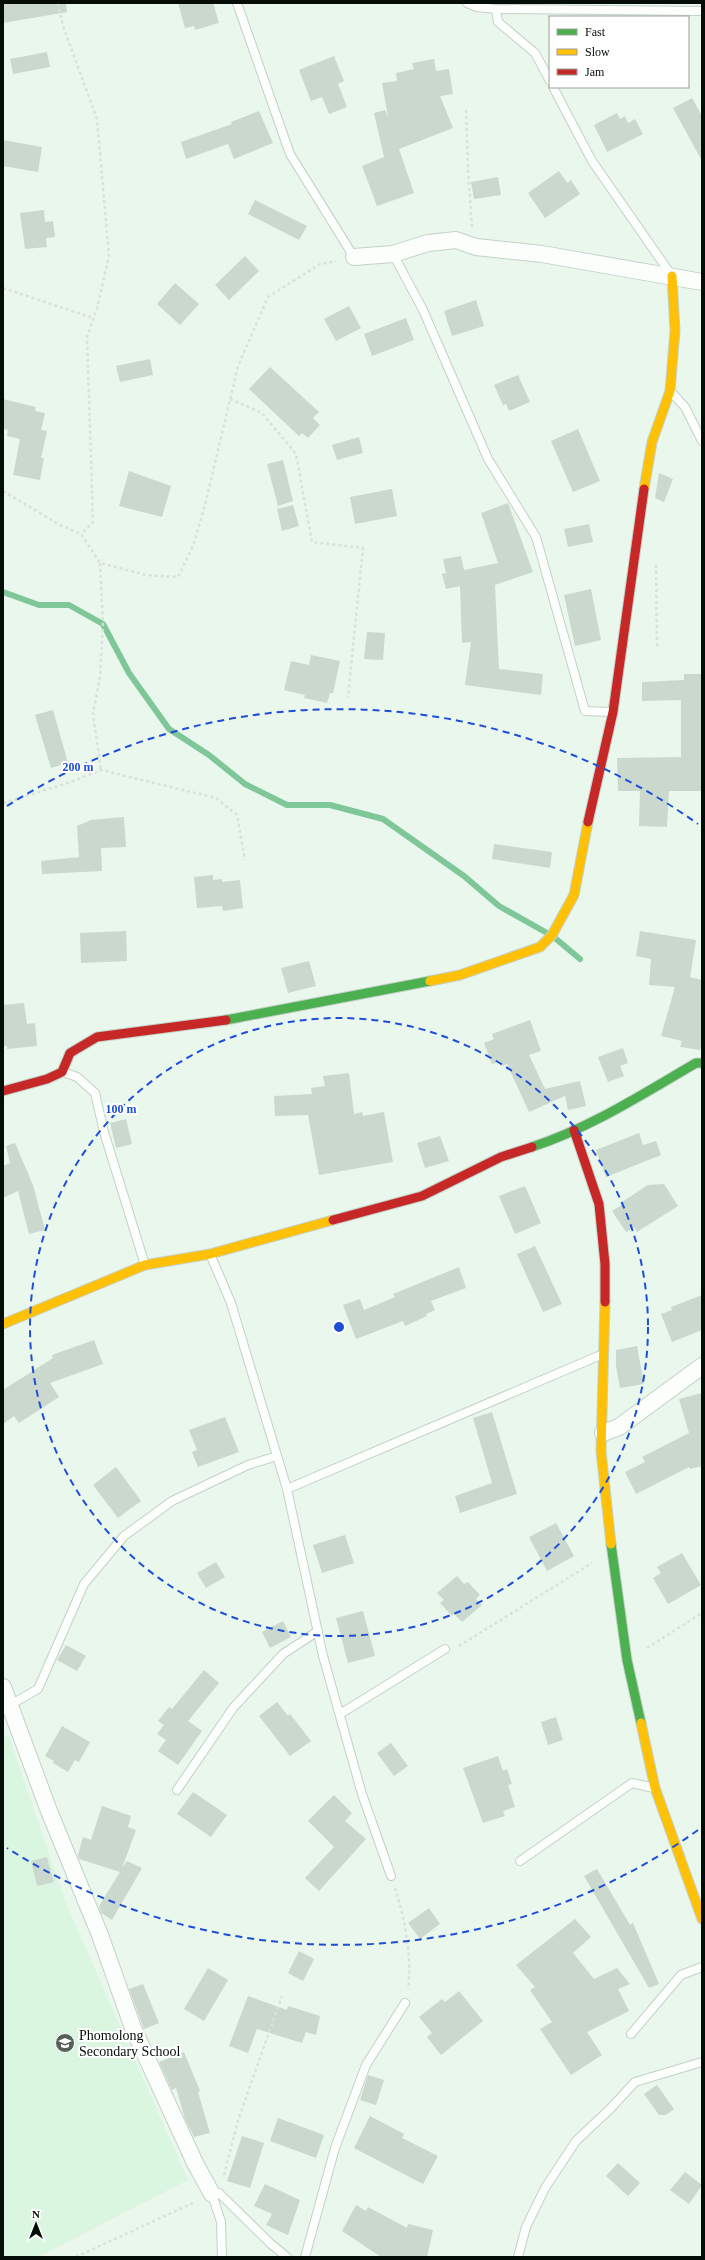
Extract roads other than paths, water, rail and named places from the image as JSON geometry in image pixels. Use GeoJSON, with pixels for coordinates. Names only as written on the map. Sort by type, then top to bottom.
{"type":"FeatureCollection","features":[{"type":"Feature","properties":{"kind":"street"},"geometry":{"type":"LineString","coordinates":[[354,257],[393,254],[428,243],[456,240],[476,247],[542,254],[702,282]]}},
{"type":"Feature","properties":{"kind":"street"},"geometry":{"type":"LineString","coordinates":[[3,1091],[47,1079],[62,1072],[70,1053],[97,1037],[253,1016],[460,975],[540,947],[552,935],[574,895],[593,798],[613,712],[634,554],[652,442],[670,391],[675,331],[672,276]]}},
{"type":"Feature","properties":{"kind":"street"},"geometry":{"type":"LineString","coordinates":[[3,1324],[145,1265],[210,1254],[422,1196],[501,1157],[556,1139],[696,1063],[702,1063]]}},
{"type":"Feature","properties":{"kind":"street"},"geometry":{"type":"LineString","coordinates":[[574,1130],[599,1204],[605,1264],[603,1433],[601,1451],[611,1551],[627,1660],[654,1788],[702,1919]]}},
{"type":"Feature","properties":{"kind":"street"},"geometry":{"type":"LineString","coordinates":[[603,1433],[619,1427],[702,1366]]}},
{"type":"Feature","properties":{"kind":"street"},"geometry":{"type":"LineString","coordinates":[[3,1687],[9,1714],[100,1935],[133,2028],[195,2163],[216,2194]]}},
{"type":"Feature","properties":{"kind":"lane"},"geometry":{"type":"LineString","coordinates":[[237,3],[290,154],[354,257]]}},
{"type":"Feature","properties":{"kind":"lane"},"geometry":{"type":"LineString","coordinates":[[467,3],[478,7],[496,10],[669,6],[702,11]]}},
{"type":"Feature","properties":{"kind":"lane"},"geometry":{"type":"LineString","coordinates":[[496,10],[498,22],[535,53],[549,79]]}},
{"type":"Feature","properties":{"kind":"lane"},"geometry":{"type":"LineString","coordinates":[[554,88],[592,161],[672,276]]}},
{"type":"Feature","properties":{"kind":"lane"},"geometry":{"type":"LineString","coordinates":[[393,254],[423,310],[488,459],[536,537],[585,711],[613,712]]}},
{"type":"Feature","properties":{"kind":"lane"},"geometry":{"type":"LineString","coordinates":[[670,391],[685,407],[702,441]]}},
{"type":"Feature","properties":{"kind":"lane"},"geometry":{"type":"LineString","coordinates":[[62,1072],[77,1077],[95,1093],[104,1132],[145,1265]]}},
{"type":"Feature","properties":{"kind":"lane"},"geometry":{"type":"LineString","coordinates":[[210,1254],[231,1303],[288,1488],[318,1631],[340,1714],[362,1794],[391,1876]]}},
{"type":"Feature","properties":{"kind":"lane"},"geometry":{"type":"LineString","coordinates":[[288,1488],[603,1354]]}},
{"type":"Feature","properties":{"kind":"lane"},"geometry":{"type":"LineString","coordinates":[[9,1714],[38,1689],[84,1584],[124,1536],[172,1500],[248,1465],[277,1456]]}},
{"type":"Feature","properties":{"kind":"lane"},"geometry":{"type":"LineString","coordinates":[[177,1790],[233,1708],[283,1654],[318,1631]]}},
{"type":"Feature","properties":{"kind":"lane"},"geometry":{"type":"LineString","coordinates":[[340,1714],[445,1649]]}},
{"type":"Feature","properties":{"kind":"lane"},"geometry":{"type":"LineString","coordinates":[[520,1861],[632,1783],[654,1788]]}},
{"type":"Feature","properties":{"kind":"lane"},"geometry":{"type":"LineString","coordinates":[[631,2034],[681,1975],[702,1967]]}},
{"type":"Feature","properties":{"kind":"lane"},"geometry":{"type":"LineString","coordinates":[[305,2257],[336,2148],[366,2065],[405,2004]]}},
{"type":"Feature","properties":{"kind":"lane"},"geometry":{"type":"LineString","coordinates":[[518,2257],[526,2227],[545,2188],[576,2141],[610,2109],[635,2082],[702,2062]]}},
{"type":"Feature","properties":{"kind":"lane"},"geometry":{"type":"LineString","coordinates":[[216,2194],[221,2222],[222,2257]]}},
{"type":"Feature","properties":{"kind":"lane"},"geometry":{"type":"LineString","coordinates":[[216,2194],[287,2257]]}},
{"type":"Feature","properties":{"kind":"waterway"},"geometry":{"type":"LineString","coordinates":[[3,592],[39,605],[69,605],[103,624],[129,673],[169,729],[209,755],[245,784],[287,805],[330,805],[383,819],[464,876],[499,906],[547,933]]}},
{"type":"Feature","properties":{"kind":"waterway"},"geometry":{"type":"LineString","coordinates":[[555,938],[580,959]]}},
{"type":"Feature","properties":{"kind":"place","name":"Phomolong Secondary School"},"geometry":{"type":"Point","coordinates":[65,2043]}}]}
